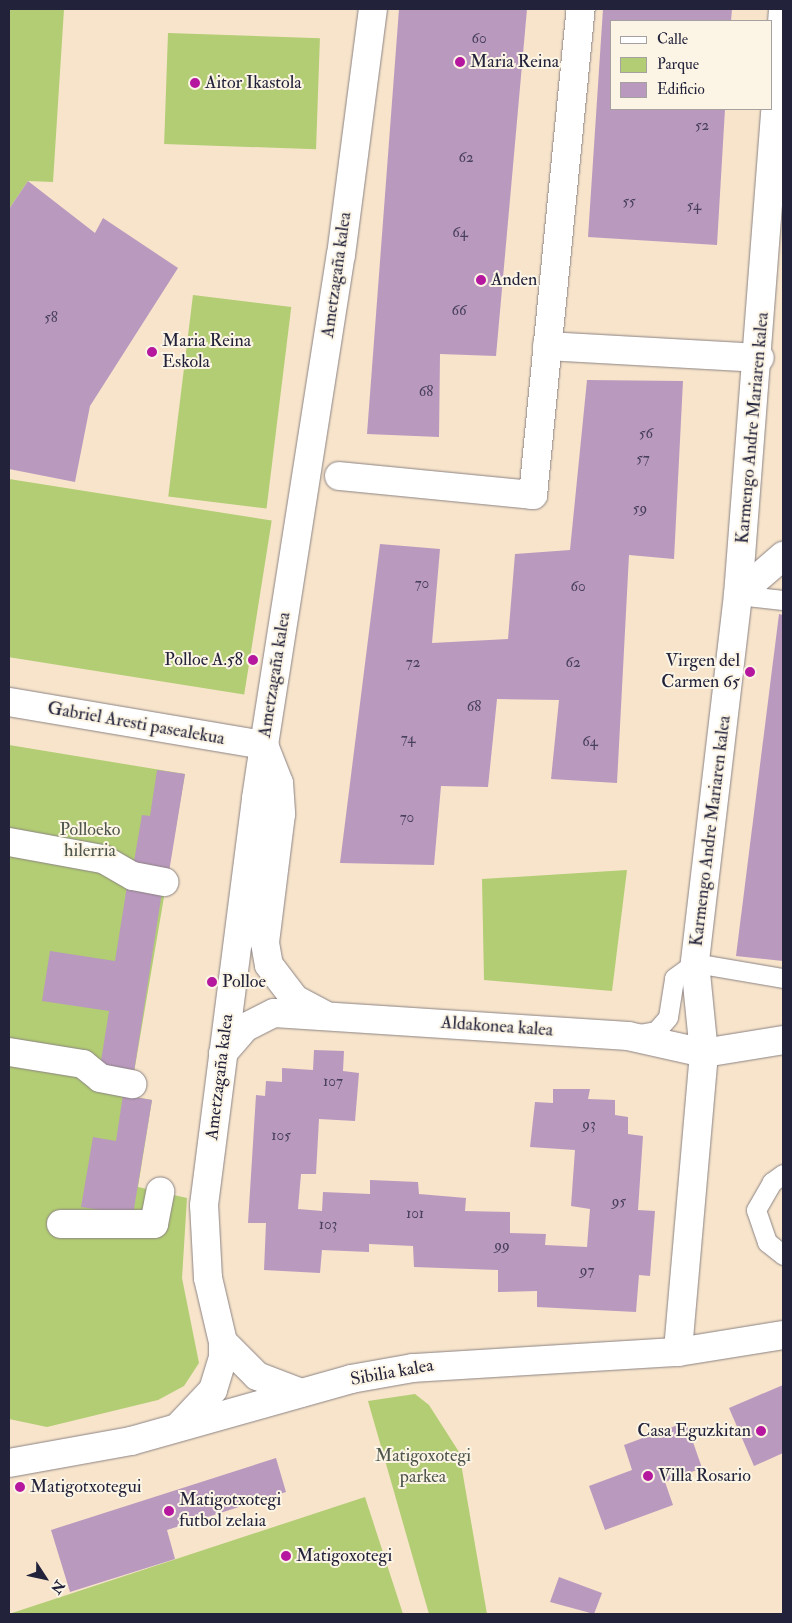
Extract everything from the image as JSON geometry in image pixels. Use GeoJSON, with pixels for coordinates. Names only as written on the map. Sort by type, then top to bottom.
{"type":"FeatureCollection","features":[{"type":"Feature","properties":{"kind":"street","name":"Ametzagaña kalea"},"geometry":{"type":"LineString","coordinates":[[178,1427],[213,1390],[223,1342],[204,1241],[204,1205],[256,798],[340,265],[373,9]]}},
{"type":"Feature","properties":{"kind":"street"},"geometry":{"type":"LineString","coordinates":[[339,476],[533,495],[580,9]]}},
{"type":"Feature","properties":{"kind":"street","name":"Karmengo Andre Mariaren kalea"},"geometry":{"type":"LineString","coordinates":[[678,1352],[704,1053],[695,963],[738,595],[760,358],[783,10]]}},
{"type":"Feature","properties":{"kind":"street"},"geometry":{"type":"LineString","coordinates":[[547,346],[760,358]]}},
{"type":"Feature","properties":{"kind":"street"},"geometry":{"type":"LineString","coordinates":[[738,595],[783,556]]}},
{"type":"Feature","properties":{"kind":"street","name":"Gabriel Aresti pasealekua"},"geometry":{"type":"LineString","coordinates":[[9,702],[264,745]]}},
{"type":"Feature","properties":{"kind":"street"},"geometry":{"type":"LineString","coordinates":[[264,745],[279,783],[281,814],[265,944],[269,965],[295,999],[323,1014]]}},
{"type":"Feature","properties":{"kind":"street"},"geometry":{"type":"LineString","coordinates":[[9,842],[103,859],[133,876],[164,882]]}},
{"type":"Feature","properties":{"kind":"street","name":"Aldakonea kalea"},"geometry":{"type":"LineString","coordinates":[[223,1053],[259,1019],[274,1014],[323,1014],[628,1036],[704,1053],[783,1040]]}},
{"type":"Feature","properties":{"kind":"street"},"geometry":{"type":"LineString","coordinates":[[9,1052],[83,1064],[100,1078],[132,1084]]}},
{"type":"Feature","properties":{"kind":"street"},"geometry":{"type":"LineString","coordinates":[[61,1224],[154,1224],[160,1192]]}},
{"type":"Feature","properties":{"kind":"street","name":"Sibilia kalea"},"geometry":{"type":"LineString","coordinates":[[14,1459],[113,1445],[351,1379],[474,1361],[678,1352],[783,1335]]}},
{"type":"Feature","properties":{"kind":"street"},"geometry":{"type":"LineString","coordinates":[[223,1342],[257,1376],[301,1393]]}},
{"type":"Feature","properties":{"kind":"lane"},"geometry":{"type":"LineString","coordinates":[[738,595],[783,600]]}},
{"type":"Feature","properties":{"kind":"lane"},"geometry":{"type":"LineString","coordinates":[[628,1036],[656,1031],[668,1017],[674,978],[695,963],[783,978]]}},
{"type":"Feature","properties":{"kind":"lane"},"geometry":{"type":"LineString","coordinates":[[783,1174],[772,1182],[756,1210],[767,1242],[783,1255]]}},
{"type":"Feature","properties":{"kind":"green space"},"geometry":{"type":"Polygon","coordinates":[[[9,9],[64,9],[53,182],[28,181],[9,209],[9,9]]]}},
{"type":"Feature","properties":{"kind":"green space"},"geometry":{"type":"Polygon","coordinates":[[[168,33],[320,38],[316,149],[164,144],[168,33]]]}},
{"type":"Feature","properties":{"kind":"green space"},"geometry":{"type":"Polygon","coordinates":[[[193,295],[291,307],[267,509],[168,496],[193,295]]]}},
{"type":"Feature","properties":{"kind":"green space"},"geometry":{"type":"Polygon","coordinates":[[[9,479],[272,521],[244,694],[9,657],[9,479]]]}},
{"type":"Feature","properties":{"kind":"green space","name":"Polloeko hilerria"},"geometry":{"type":"Polygon","coordinates":[[[9,745],[185,774],[130,1096],[152,1100],[138,1187],[187,1198],[182,1278],[199,1363],[184,1386],[158,1400],[47,1427],[9,1419],[9,745]]]}},
{"type":"Feature","properties":{"kind":"green space"},"geometry":{"type":"Polygon","coordinates":[[[627,870],[612,991],[484,980],[482,879],[627,870]]]}},
{"type":"Feature","properties":{"kind":"green space","name":"Matigoxotegi parkea"},"geometry":{"type":"Polygon","coordinates":[[[415,1394],[429,1405],[459,1452],[487,1614],[429,1614],[368,1401],[415,1394]]]}},
{"type":"Feature","properties":{"kind":"green space","name":"Matigoxotegi"},"geometry":{"type":"Polygon","coordinates":[[[365,1497],[403,1614],[9,1614],[365,1497]]]}},
{"type":"Feature","properties":{"kind":"building"},"geometry":{"type":"Polygon","coordinates":[[[399,9],[527,9],[496,356],[440,354],[439,437],[367,434],[399,9]]]}},
{"type":"Feature","properties":{"kind":"building"},"geometry":{"type":"Polygon","coordinates":[[[603,9],[732,9],[731,20],[610,20],[610,110],[725,110],[717,245],[588,237],[603,9]]]}},
{"type":"Feature","properties":{"kind":"building"},"geometry":{"type":"Polygon","coordinates":[[[28,181],[95,233],[103,218],[178,268],[90,406],[75,482],[9,469],[9,209],[28,181]]]}},
{"type":"Feature","properties":{"kind":"building"},"geometry":{"type":"Polygon","coordinates":[[[587,380],[683,381],[674,559],[629,555],[617,783],[551,779],[559,700],[497,699],[488,787],[441,786],[434,865],[340,863],[380,544],[440,549],[432,643],[508,639],[515,554],[570,550],[587,380]]]}},
{"type":"Feature","properties":{"kind":"building"},"geometry":{"type":"Polygon","coordinates":[[[779,614],[783,615],[783,961],[736,956],[779,614]]]}},
{"type":"Feature","properties":{"kind":"building"},"geometry":{"type":"Polygon","coordinates":[[[157,770],[185,774],[169,872],[133,867],[142,815],[150,816],[157,770]]]}},
{"type":"Feature","properties":{"kind":"building"},"geometry":{"type":"Polygon","coordinates":[[[127,886],[162,892],[134,1072],[100,1067],[109,1011],[42,1001],[50,951],[115,961],[127,886]]]}},
{"type":"Feature","properties":{"kind":"building"},"geometry":{"type":"Polygon","coordinates":[[[314,1050],[344,1051],[343,1071],[359,1073],[355,1121],[319,1119],[316,1174],[301,1174],[298,1209],[322,1211],[323,1192],[370,1194],[370,1180],[418,1182],[419,1194],[466,1198],[465,1211],[510,1212],[510,1233],[546,1234],[545,1245],[587,1247],[590,1209],[571,1206],[575,1150],[530,1147],[535,1102],[553,1103],[553,1089],[590,1089],[588,1099],[615,1100],[615,1115],[628,1117],[628,1134],[643,1136],[638,1210],[655,1211],[650,1276],[639,1275],[636,1312],[537,1307],[537,1291],[498,1292],[498,1270],[414,1267],[413,1246],[369,1244],[369,1252],[322,1250],[320,1273],[264,1270],[266,1223],[248,1223],[256,1095],[265,1096],[266,1081],[282,1082],[282,1068],[313,1070],[314,1050]]]}},
{"type":"Feature","properties":{"kind":"building"},"geometry":{"type":"Polygon","coordinates":[[[123,1095],[152,1100],[133,1215],[81,1207],[93,1137],[116,1141],[123,1095]]]}},
{"type":"Feature","properties":{"kind":"building","name":"Casa Eguzkitan"},"geometry":{"type":"Polygon","coordinates":[[[783,1385],[783,1453],[754,1466],[729,1408],[783,1385]]]}},
{"type":"Feature","properties":{"kind":"building","name":"Villa Rosario"},"geometry":{"type":"Polygon","coordinates":[[[686,1422],[702,1468],[665,1482],[673,1505],[605,1530],[589,1486],[632,1470],[624,1445],[686,1422]]]}},
{"type":"Feature","properties":{"kind":"building","name":"Matigotxotegi futbol zelaia"},"geometry":{"type":"Polygon","coordinates":[[[276,1458],[286,1492],[167,1530],[175,1559],[70,1592],[51,1530],[276,1458]]]}},
{"type":"Feature","properties":{"kind":"building"},"geometry":{"type":"Polygon","coordinates":[[[559,1577],[602,1593],[594,1614],[550,1602],[559,1577]]]}},
{"type":"Feature","properties":{"kind":"place","name":"Maria Reina"},"geometry":{"type":"Point","coordinates":[460,62]}},
{"type":"Feature","properties":{"kind":"place","name":"Aitor Ikastola"},"geometry":{"type":"Point","coordinates":[195,83]}},
{"type":"Feature","properties":{"kind":"place","name":"Anden"},"geometry":{"type":"Point","coordinates":[481,280]}},
{"type":"Feature","properties":{"kind":"place","name":"Maria Reina Eskola"},"geometry":{"type":"Point","coordinates":[152,352]}},
{"type":"Feature","properties":{"kind":"place","name":"Polloe A.58"},"geometry":{"type":"Point","coordinates":[253,660]}},
{"type":"Feature","properties":{"kind":"place","name":"Virgen del Carmen 65"},"geometry":{"type":"Point","coordinates":[750,672]}},
{"type":"Feature","properties":{"kind":"place","name":"Polloe"},"geometry":{"type":"Point","coordinates":[212,982]}},
{"type":"Feature","properties":{"kind":"place","name":"Casa Eguzkitan"},"geometry":{"type":"Point","coordinates":[761,1431]}},
{"type":"Feature","properties":{"kind":"place","name":"Villa Rosario"},"geometry":{"type":"Point","coordinates":[648,1476]}},
{"type":"Feature","properties":{"kind":"place","name":"Matigotxotegui"},"geometry":{"type":"Point","coordinates":[20,1487]}},
{"type":"Feature","properties":{"kind":"place","name":"Matigotxotegi futbol zelaia"},"geometry":{"type":"Point","coordinates":[169,1511]}},
{"type":"Feature","properties":{"kind":"place","name":"Matigoxotegi"},"geometry":{"type":"Point","coordinates":[286,1556]}}]}
